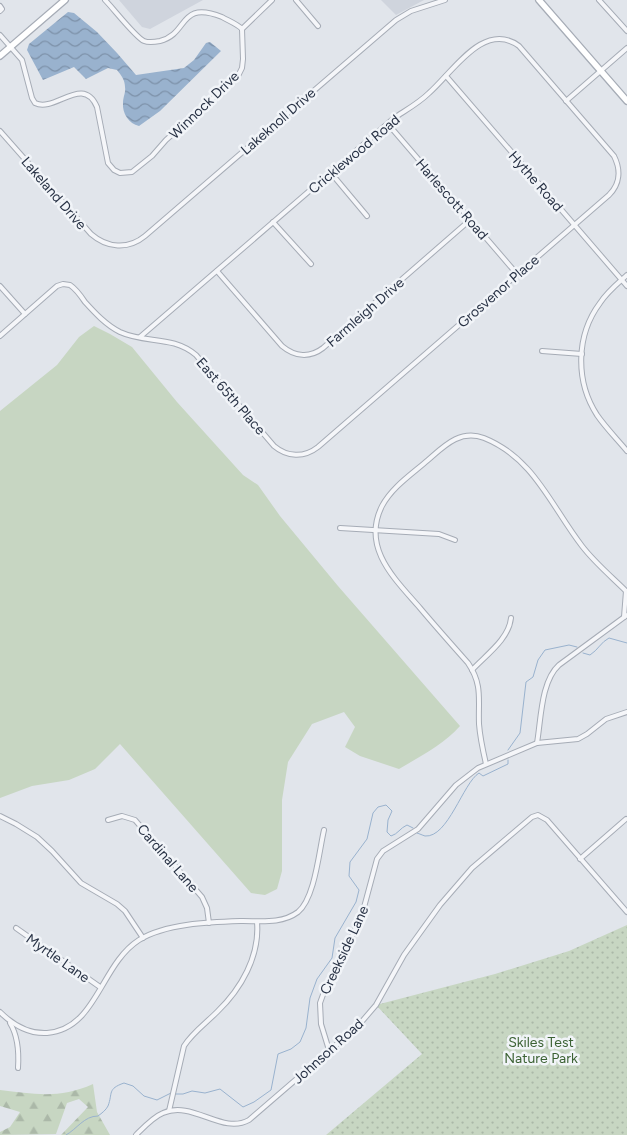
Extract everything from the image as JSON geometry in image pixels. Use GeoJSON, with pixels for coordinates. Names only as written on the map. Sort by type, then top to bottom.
{"type":"FeatureCollection","features":[{"type":"Feature","properties":{"kind":"main road"},"geometry":{"type":"LineString","coordinates":[[0,56],[65,0]]}},
{"type":"Feature","properties":{"kind":"main road"},"geometry":{"type":"LineString","coordinates":[[539,0],[627,101]]}},
{"type":"Feature","properties":{"kind":"street"},"geometry":{"type":"LineString","coordinates":[[105,0],[138,37],[147,42],[161,41],[168,38],[175,32],[186,16],[198,11],[214,13],[242,29],[272,0]]}},
{"type":"Feature","properties":{"kind":"street"},"geometry":{"type":"LineString","coordinates":[[296,0],[318,26]]}},
{"type":"Feature","properties":{"kind":"street","name":"Lakeknoll Drive"},"geometry":{"type":"LineString","coordinates":[[114,246],[130,244],[145,236],[396,20],[411,11],[446,0]]}},
{"type":"Feature","properties":{"kind":"street"},"geometry":{"type":"LineString","coordinates":[[600,0],[627,31]]}},
{"type":"Feature","properties":{"kind":"street"},"geometry":{"type":"LineString","coordinates":[[0,6],[2,9],[0,11]]}},
{"type":"Feature","properties":{"kind":"street","name":"Winnock Drive"},"geometry":{"type":"LineString","coordinates":[[10,47],[22,60],[32,98],[37,104],[46,106],[78,93],[88,95],[93,99],[97,107],[108,162],[116,171],[126,173],[133,171],[152,156],[166,140],[236,77],[243,62],[242,29]]}},
{"type":"Feature","properties":{"kind":"street"},"geometry":{"type":"LineString","coordinates":[[0,35],[10,47]]}},
{"type":"Feature","properties":{"kind":"street","name":"Cricklewood Road"},"geometry":{"type":"LineString","coordinates":[[140,338],[388,124],[428,94],[481,43],[495,38],[507,39],[520,46],[566,101]]}},
{"type":"Feature","properties":{"kind":"street"},"geometry":{"type":"LineString","coordinates":[[566,101],[627,48]]}},
{"type":"Feature","properties":{"kind":"street","name":"Hythe Road"},"geometry":{"type":"LineString","coordinates":[[446,76],[627,286]]}},
{"type":"Feature","properties":{"kind":"street","name":"Grosvenor Place"},"geometry":{"type":"LineString","coordinates":[[295,455],[307,454],[318,448],[612,192],[618,182],[618,170],[614,156],[566,101]]}},
{"type":"Feature","properties":{"kind":"street","name":"Harlescott Road"},"geometry":{"type":"LineString","coordinates":[[388,124],[517,274]]}},
{"type":"Feature","properties":{"kind":"street","name":"Lakeland Drive"},"geometry":{"type":"LineString","coordinates":[[0,131],[91,234],[100,241],[114,246]]}},
{"type":"Feature","properties":{"kind":"street"},"geometry":{"type":"LineString","coordinates":[[331,173],[367,216]]}},
{"type":"Feature","properties":{"kind":"street","name":"Farmleigh Drive"},"geometry":{"type":"LineString","coordinates":[[217,271],[282,346],[291,352],[306,355],[322,349],[470,220]]}},
{"type":"Feature","properties":{"kind":"street"},"geometry":{"type":"LineString","coordinates":[[273,222],[311,264]]}},
{"type":"Feature","properties":{"kind":"street"},"geometry":{"type":"LineString","coordinates":[[627,275],[606,295],[595,311],[586,330],[582,354],[583,380],[590,402],[602,422],[627,451]]}},
{"type":"Feature","properties":{"kind":"street","name":"East 65th Place"},"geometry":{"type":"LineString","coordinates":[[25,314],[57,286],[65,284],[73,287],[93,311],[120,332],[140,338],[175,342],[189,349],[274,446],[281,451],[295,455]]}},
{"type":"Feature","properties":{"kind":"street"},"geometry":{"type":"LineString","coordinates":[[0,286],[25,314],[0,336]]}},
{"type":"Feature","properties":{"kind":"street"},"geometry":{"type":"LineString","coordinates":[[542,351],[582,354]]}},
{"type":"Feature","properties":{"kind":"street"},"geometry":{"type":"LineString","coordinates":[[486,764],[479,725],[480,692],[472,670],[387,569],[379,552],[376,529],[379,513],[387,499],[449,442],[464,436],[483,438],[503,448],[531,472],[587,552],[627,592],[626,616],[558,665],[553,671],[546,686],[537,743]]}},
{"type":"Feature","properties":{"kind":"street"},"geometry":{"type":"LineString","coordinates":[[340,528],[439,534],[455,540]]}},
{"type":"Feature","properties":{"kind":"street"},"geometry":{"type":"LineString","coordinates":[[472,670],[505,636],[510,626],[511,618]]}},
{"type":"Feature","properties":{"kind":"street","name":"Creekside Lane"},"geometry":{"type":"LineString","coordinates":[[330,1050],[320,1024],[320,1003],[364,910],[379,856],[386,849],[418,828],[459,782],[486,764],[537,743],[578,739],[606,719],[627,712]]}},
{"type":"Feature","properties":{"kind":"street","name":"Johnson Road"},"geometry":{"type":"LineString","coordinates":[[170,1111],[186,1111],[226,1126],[243,1124],[358,1026],[370,1013],[404,955],[429,919],[462,879],[528,819],[538,815],[547,820],[580,859]]}},
{"type":"Feature","properties":{"kind":"street"},"geometry":{"type":"LineString","coordinates":[[0,816],[37,837],[81,883],[92,891],[118,904],[132,918],[143,938]]}},
{"type":"Feature","properties":{"kind":"street","name":"Cardinal Lane"},"geometry":{"type":"LineString","coordinates":[[108,820],[122,816],[135,820],[202,897],[207,908],[209,923]]}},
{"type":"Feature","properties":{"kind":"street"},"geometry":{"type":"LineString","coordinates":[[626,819],[580,859],[627,912]]}},
{"type":"Feature","properties":{"kind":"street"},"geometry":{"type":"LineString","coordinates":[[0,1012],[22,1028],[36,1032],[61,1030],[74,1023],[84,1013],[119,958],[131,946],[143,938],[168,929],[209,923],[257,922],[283,919],[295,914],[302,907],[312,886],[324,830]]}},
{"type":"Feature","properties":{"kind":"street"},"geometry":{"type":"LineString","coordinates":[[136,1135],[156,1117],[170,1111],[184,1046],[225,1003],[244,976],[256,947],[257,922]]}},
{"type":"Feature","properties":{"kind":"street","name":"Myrtle Lane"},"geometry":{"type":"LineString","coordinates":[[16,928],[100,987]]}},
{"type":"Feature","properties":{"kind":"street"},"geometry":{"type":"LineString","coordinates":[[10,1021],[16,1038],[18,1068]]}},
{"type":"Feature","properties":{"kind":"shaded area"},"geometry":{"type":"Polygon","coordinates":[[[119,0],[203,0],[150,29],[142,27],[119,0]]]}},
{"type":"Feature","properties":{"kind":"shaded area"},"geometry":{"type":"Polygon","coordinates":[[[381,0],[424,0],[396,15],[381,0]]]}},
{"type":"Feature","properties":{"kind":"green space"},"geometry":{"type":"Polygon","coordinates":[[[94,326],[132,347],[177,402],[243,475],[258,485],[280,516],[338,586],[460,726],[439,744],[399,769],[360,756],[345,747],[355,727],[344,712],[312,724],[288,762],[282,800],[282,871],[277,889],[265,895],[251,893],[120,744],[95,769],[69,780],[32,786],[0,798],[0,411],[57,365],[79,337],[94,326]]]}},
{"type":"Feature","properties":{"kind":"green space","name":"Skiles Test Nature Park"},"geometry":{"type":"Polygon","coordinates":[[[627,925],[627,1135],[326,1135],[422,1054],[376,1005],[495,974],[569,951],[627,925]]]}},
{"type":"Feature","properties":{"kind":"green space"},"geometry":{"type":"Polygon","coordinates":[[[93,1084],[97,1112],[110,1135],[61,1135],[88,1107],[79,1099],[67,1103],[56,1134],[0,1135],[0,1132],[10,1127],[20,1112],[0,1106],[0,1090],[36,1094],[58,1094],[81,1089],[93,1084]]]}},
{"type":"Feature","properties":{"kind":"water"},"geometry":{"type":"Polygon","coordinates":[[[68,12],[74,13],[97,32],[136,75],[184,68],[194,60],[206,43],[210,42],[221,51],[160,111],[139,126],[135,125],[125,114],[123,101],[125,84],[117,70],[108,68],[86,79],[74,67],[43,80],[27,50],[29,44],[68,12]]]}},
{"type":"Feature","properties":{"kind":"waterway"},"geometry":{"type":"LineString","coordinates":[[583,653],[590,655],[609,638],[627,643]]}},
{"type":"Feature","properties":{"kind":"waterway"},"geometry":{"type":"LineString","coordinates":[[508,750],[520,733],[526,682],[533,677],[538,660],[545,650],[569,645],[577,647]]}},
{"type":"Feature","properties":{"kind":"waterway"},"geometry":{"type":"LineString","coordinates":[[417,833],[425,836],[433,834],[441,828],[473,779],[479,773],[483,776],[508,764],[508,760]]}},
{"type":"Feature","properties":{"kind":"waterway"},"geometry":{"type":"LineString","coordinates":[[176,1094],[192,1091],[205,1093],[220,1089],[243,1107],[271,1090],[278,1054],[291,1049],[300,1042],[306,1028],[310,998],[317,979],[332,958],[335,938],[356,902],[359,890],[349,876],[350,862],[367,839],[373,813],[378,807],[386,805],[392,811],[388,820],[387,832],[391,836],[407,825],[413,828]]}},
{"type":"Feature","properties":{"kind":"waterway"},"geometry":{"type":"LineString","coordinates":[[66,1135],[85,1120],[98,1116],[104,1111],[108,1106],[113,1089],[119,1085],[124,1083],[133,1086],[144,1096],[157,1100],[171,1093]]}}]}
